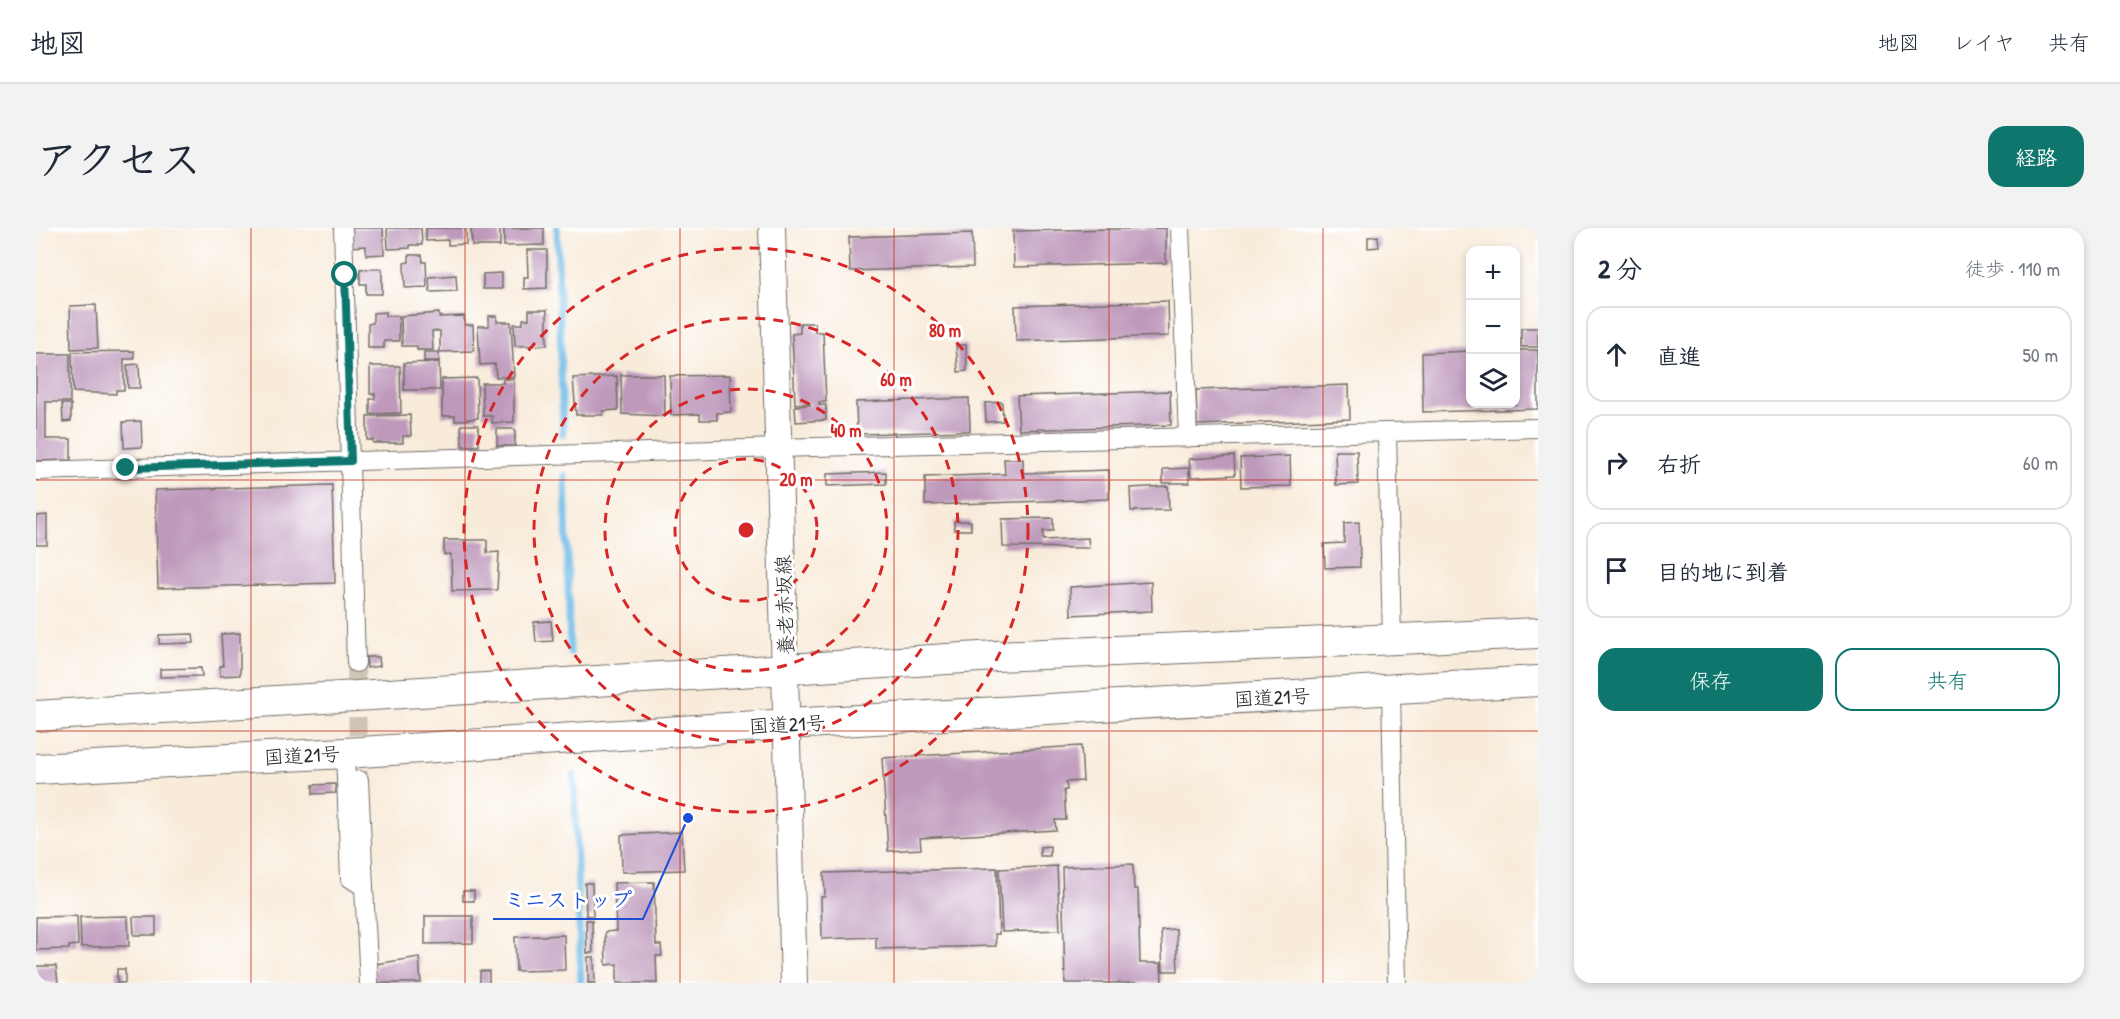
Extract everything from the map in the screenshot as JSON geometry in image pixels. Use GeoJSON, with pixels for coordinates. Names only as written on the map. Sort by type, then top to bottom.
{"type":"FeatureCollection","features":[{"type":"Feature","properties":{"kind":"highway"},"geometry":{"type":"LineString","coordinates":[[36,716],[996,656],[1538,633]]}},
{"type":"Feature","properties":{"kind":"highway","name":"国道21号"},"geometry":{"type":"LineString","coordinates":[[36,769],[345,753],[788,724],[1538,681]]}},
{"type":"Feature","properties":{"kind":"main road","name":"養老赤坂線"},"geometry":{"type":"LineString","coordinates":[[772,228],[787,669],[794,983]]}},
{"type":"Feature","properties":{"kind":"street"},"geometry":{"type":"LineString","coordinates":[[343,228],[356,663]]}},
{"type":"Feature","properties":{"kind":"street"},"geometry":{"type":"LineString","coordinates":[[1180,228],[1188,438]]}},
{"type":"Feature","properties":{"kind":"street"},"geometry":{"type":"LineString","coordinates":[[36,471],[1538,428]]}},
{"type":"Feature","properties":{"kind":"street"},"geometry":{"type":"LineString","coordinates":[[1387,433],[1392,639]]}},
{"type":"Feature","properties":{"kind":"street"},"geometry":{"type":"LineString","coordinates":[[1391,691],[1397,983]]}},
{"type":"Feature","properties":{"kind":"street"},"geometry":{"type":"LineString","coordinates":[[345,753],[350,878],[364,887]]}},
{"type":"Feature","properties":{"kind":"street"},"geometry":{"type":"LineString","coordinates":[[359,780],[369,983]]}},
{"type":"Feature","properties":{"kind":"building"},"geometry":{"type":"Polygon","coordinates":[[[348,228],[383,228],[384,254],[366,255],[366,246],[349,247],[348,228]]]}},
{"type":"Feature","properties":{"kind":"building"},"geometry":{"type":"Polygon","coordinates":[[[387,228],[421,228],[422,245],[388,249],[387,228]]]}},
{"type":"Feature","properties":{"kind":"building"},"geometry":{"type":"Polygon","coordinates":[[[426,228],[466,228],[466,244],[448,245],[448,240],[426,241],[426,228]]]}},
{"type":"Feature","properties":{"kind":"building"},"geometry":{"type":"Polygon","coordinates":[[[471,228],[500,228],[500,246],[472,246],[471,228]]]}},
{"type":"Feature","properties":{"kind":"building"},"geometry":{"type":"Polygon","coordinates":[[[504,228],[544,228],[544,245],[504,246],[504,228]]]}},
{"type":"Feature","properties":{"kind":"building"},"geometry":{"type":"Polygon","coordinates":[[[1166,228],[1166,263],[1014,267],[1013,231],[1166,228]]]}},
{"type":"Feature","properties":{"kind":"building"},"geometry":{"type":"Polygon","coordinates":[[[972,233],[973,267],[850,271],[849,237],[972,233]]]}},
{"type":"Feature","properties":{"kind":"building"},"geometry":{"type":"Polygon","coordinates":[[[1378,236],[1379,247],[1368,248],[1368,237],[1378,236]]]}},
{"type":"Feature","properties":{"kind":"building"},"geometry":{"type":"Polygon","coordinates":[[[527,250],[547,250],[547,288],[524,289],[524,277],[528,277],[527,250]]]}},
{"type":"Feature","properties":{"kind":"building"},"geometry":{"type":"Polygon","coordinates":[[[409,255],[422,255],[423,262],[426,262],[427,287],[405,288],[404,263],[409,262],[409,255]]]}},
{"type":"Feature","properties":{"kind":"building"},"geometry":{"type":"Polygon","coordinates":[[[360,269],[382,269],[382,294],[366,294],[366,284],[360,284],[360,269]]]}},
{"type":"Feature","properties":{"kind":"building"},"geometry":{"type":"Polygon","coordinates":[[[502,273],[502,289],[483,289],[483,274],[502,273]]]}},
{"type":"Feature","properties":{"kind":"building"},"geometry":{"type":"Polygon","coordinates":[[[456,275],[457,291],[430,292],[429,277],[456,275]]]}},
{"type":"Feature","properties":{"kind":"building"},"geometry":{"type":"Polygon","coordinates":[[[1168,301],[1169,336],[1016,341],[1015,306],[1168,301]]]}},
{"type":"Feature","properties":{"kind":"building"},"geometry":{"type":"Polygon","coordinates":[[[96,305],[98,348],[71,349],[70,306],[96,305]]]}},
{"type":"Feature","properties":{"kind":"building"},"geometry":{"type":"Polygon","coordinates":[[[529,310],[547,310],[547,345],[515,346],[514,324],[523,324],[523,319],[529,319],[529,310]]]}},
{"type":"Feature","properties":{"kind":"building"},"geometry":{"type":"Polygon","coordinates":[[[386,312],[386,316],[399,316],[399,341],[384,341],[384,348],[368,348],[368,324],[373,323],[373,313],[386,312]]]}},
{"type":"Feature","properties":{"kind":"building"},"geometry":{"type":"Polygon","coordinates":[[[439,313],[439,317],[464,316],[465,325],[473,325],[474,351],[440,352],[440,331],[432,331],[433,350],[417,350],[417,346],[402,346],[401,316],[439,313]]]}},
{"type":"Feature","properties":{"kind":"building"},"geometry":{"type":"Polygon","coordinates":[[[489,316],[497,316],[497,322],[511,322],[514,377],[496,377],[495,364],[480,365],[478,326],[489,326],[489,316]]]}},
{"type":"Feature","properties":{"kind":"building"},"geometry":{"type":"Polygon","coordinates":[[[800,323],[815,323],[815,332],[823,332],[826,402],[819,402],[819,405],[826,405],[826,420],[796,422],[795,406],[810,405],[810,403],[795,404],[792,334],[800,333],[800,323]]]}},
{"type":"Feature","properties":{"kind":"building"},"geometry":{"type":"Polygon","coordinates":[[[1521,328],[1538,328],[1538,347],[1521,347],[1521,328]]]}},
{"type":"Feature","properties":{"kind":"building"},"geometry":{"type":"Polygon","coordinates":[[[956,345],[966,345],[967,371],[958,372],[956,345]]]}},
{"type":"Feature","properties":{"kind":"building"},"geometry":{"type":"Polygon","coordinates":[[[1520,350],[1538,350],[1538,409],[1423,412],[1422,353],[1466,351],[1466,408],[1520,408],[1520,350]]]}},
{"type":"Feature","properties":{"kind":"building"},"geometry":{"type":"Polygon","coordinates":[[[134,351],[134,359],[124,359],[124,390],[116,390],[116,394],[73,392],[72,352],[134,351]]]}},
{"type":"Feature","properties":{"kind":"building"},"geometry":{"type":"Polygon","coordinates":[[[424,352],[439,352],[439,361],[424,361],[424,352]]]}},
{"type":"Feature","properties":{"kind":"building"},"geometry":{"type":"Polygon","coordinates":[[[36,354],[70,354],[70,402],[46,402],[46,439],[71,439],[71,460],[36,461],[36,354]]]}},
{"type":"Feature","properties":{"kind":"building"},"geometry":{"type":"Polygon","coordinates":[[[439,362],[440,390],[404,390],[404,363],[439,362]]]}},
{"type":"Feature","properties":{"kind":"building"},"geometry":{"type":"Polygon","coordinates":[[[139,364],[140,388],[128,388],[127,365],[139,364]]]}},
{"type":"Feature","properties":{"kind":"building"},"geometry":{"type":"Polygon","coordinates":[[[370,366],[400,366],[401,413],[370,414],[370,399],[375,399],[375,394],[370,394],[370,366]]]}},
{"type":"Feature","properties":{"kind":"building"},"geometry":{"type":"Polygon","coordinates":[[[621,375],[664,375],[665,416],[622,414],[621,375]]]}},
{"type":"Feature","properties":{"kind":"building"},"geometry":{"type":"Polygon","coordinates":[[[730,375],[731,412],[717,413],[717,420],[700,420],[700,414],[671,415],[670,376],[730,375]]]}},
{"type":"Feature","properties":{"kind":"building"},"geometry":{"type":"Polygon","coordinates":[[[617,376],[618,410],[603,411],[603,415],[576,415],[573,378],[617,376]]]}},
{"type":"Feature","properties":{"kind":"building"},"geometry":{"type":"Polygon","coordinates":[[[477,378],[478,418],[455,421],[455,416],[442,416],[442,379],[477,378]]]}},
{"type":"Feature","properties":{"kind":"building"},"geometry":{"type":"Polygon","coordinates":[[[503,379],[514,379],[514,422],[492,423],[492,416],[483,416],[482,383],[503,383],[503,379]]]}},
{"type":"Feature","properties":{"kind":"building"},"geometry":{"type":"Polygon","coordinates":[[[1349,385],[1350,419],[1197,425],[1196,390],[1349,385]]]}},
{"type":"Feature","properties":{"kind":"building"},"geometry":{"type":"Polygon","coordinates":[[[1170,391],[1171,425],[1019,430],[1017,396],[1170,391]]]}},
{"type":"Feature","properties":{"kind":"building"},"geometry":{"type":"Polygon","coordinates":[[[969,398],[970,431],[857,434],[856,402],[969,398]]]}},
{"type":"Feature","properties":{"kind":"building"},"geometry":{"type":"Polygon","coordinates":[[[1002,402],[1003,421],[986,422],[985,403],[1002,402]]]}},
{"type":"Feature","properties":{"kind":"building"},"geometry":{"type":"Polygon","coordinates":[[[62,404],[71,404],[71,421],[63,422],[62,404]]]}},
{"type":"Feature","properties":{"kind":"building"},"geometry":{"type":"Polygon","coordinates":[[[410,415],[411,436],[403,436],[403,443],[373,443],[373,440],[367,440],[367,416],[410,415]]]}},
{"type":"Feature","properties":{"kind":"building"},"geometry":{"type":"Polygon","coordinates":[[[141,421],[142,447],[124,448],[123,422],[141,421]]]}},
{"type":"Feature","properties":{"kind":"building"},"geometry":{"type":"Polygon","coordinates":[[[461,425],[478,425],[479,446],[462,446],[461,425]]]}},
{"type":"Feature","properties":{"kind":"building"},"geometry":{"type":"Polygon","coordinates":[[[497,429],[515,429],[515,446],[497,446],[497,429]]]}},
{"type":"Feature","properties":{"kind":"building"},"geometry":{"type":"Polygon","coordinates":[[[1335,451],[1357,451],[1358,484],[1336,485],[1335,451]]]}},
{"type":"Feature","properties":{"kind":"building"},"geometry":{"type":"Polygon","coordinates":[[[1234,456],[1235,475],[1191,477],[1189,459],[1234,456]]]}},
{"type":"Feature","properties":{"kind":"building"},"geometry":{"type":"Polygon","coordinates":[[[1290,456],[1291,486],[1241,487],[1240,458],[1290,456]]]}},
{"type":"Feature","properties":{"kind":"building"},"geometry":{"type":"Polygon","coordinates":[[[1004,459],[1023,459],[1023,473],[1109,470],[1109,499],[925,505],[925,477],[1005,474],[1004,459]]]}},
{"type":"Feature","properties":{"kind":"building"},"geometry":{"type":"Polygon","coordinates":[[[1189,468],[1189,483],[1163,483],[1163,469],[1189,468]]]}},
{"type":"Feature","properties":{"kind":"building"},"geometry":{"type":"Polygon","coordinates":[[[886,472],[886,484],[827,486],[827,474],[886,472]]]}},
{"type":"Feature","properties":{"kind":"building"},"geometry":{"type":"Polygon","coordinates":[[[332,485],[335,583],[158,588],[155,490],[332,485]]]}},
{"type":"Feature","properties":{"kind":"building"},"geometry":{"type":"Polygon","coordinates":[[[1168,486],[1169,510],[1131,511],[1130,488],[1168,486]]]}},
{"type":"Feature","properties":{"kind":"building"},"geometry":{"type":"Polygon","coordinates":[[[47,515],[47,545],[36,545],[36,516],[47,515]]]}},
{"type":"Feature","properties":{"kind":"building"},"geometry":{"type":"Polygon","coordinates":[[[1053,518],[1053,531],[1043,531],[1043,540],[1088,538],[1089,548],[1003,547],[1002,519],[1053,518]]]}},
{"type":"Feature","properties":{"kind":"building"},"geometry":{"type":"Polygon","coordinates":[[[954,521],[971,521],[971,530],[954,530],[954,521]]]}},
{"type":"Feature","properties":{"kind":"building"},"geometry":{"type":"Polygon","coordinates":[[[1359,522],[1360,567],[1325,568],[1324,544],[1344,543],[1344,523],[1359,522]]]}},
{"type":"Feature","properties":{"kind":"building"},"geometry":{"type":"Polygon","coordinates":[[[444,540],[487,540],[487,553],[499,552],[497,590],[452,591],[451,554],[444,555],[444,540]]]}},
{"type":"Feature","properties":{"kind":"building"},"geometry":{"type":"Polygon","coordinates":[[[1151,582],[1152,611],[1071,615],[1070,587],[1151,582]]]}},
{"type":"Feature","properties":{"kind":"building"},"geometry":{"type":"Polygon","coordinates":[[[551,621],[553,641],[536,642],[534,622],[551,621]]]}},
{"type":"Feature","properties":{"kind":"building"},"geometry":{"type":"Polygon","coordinates":[[[240,633],[240,675],[220,676],[220,666],[223,666],[221,634],[240,633]]]}},
{"type":"Feature","properties":{"kind":"building"},"geometry":{"type":"Polygon","coordinates":[[[193,634],[194,643],[159,644],[159,635],[193,634]]]}},
{"type":"Feature","properties":{"kind":"building"},"geometry":{"type":"Polygon","coordinates":[[[366,657],[379,657],[380,666],[367,668],[366,657]]]}},
{"type":"Feature","properties":{"kind":"building"},"geometry":{"type":"Polygon","coordinates":[[[201,668],[202,676],[160,677],[160,669],[201,668]]]}},
{"type":"Feature","properties":{"kind":"building"},"geometry":{"type":"Polygon","coordinates":[[[1081,746],[1083,781],[1066,782],[1067,790],[1064,790],[1066,820],[1055,820],[1056,830],[920,838],[921,849],[888,851],[882,758],[1081,746]]]}},
{"type":"Feature","properties":{"kind":"building"},"geometry":{"type":"Polygon","coordinates":[[[335,784],[336,793],[313,794],[313,785],[335,784]]]}},
{"type":"Feature","properties":{"kind":"building"},"geometry":{"type":"Polygon","coordinates":[[[682,832],[684,870],[622,872],[621,835],[682,832]]]}},
{"type":"Feature","properties":{"kind":"building"},"geometry":{"type":"Polygon","coordinates":[[[1050,846],[1050,856],[1040,856],[1040,847],[1050,846]]]}},
{"type":"Feature","properties":{"kind":"building"},"geometry":{"type":"Polygon","coordinates":[[[1133,864],[1134,889],[1138,889],[1140,963],[1161,963],[1162,983],[1065,983],[1062,867],[1133,864]]]}},
{"type":"Feature","properties":{"kind":"building"},"geometry":{"type":"Polygon","coordinates":[[[1057,866],[1060,930],[1002,932],[999,869],[1057,866]]]}},
{"type":"Feature","properties":{"kind":"building"},"geometry":{"type":"Polygon","coordinates":[[[997,868],[999,934],[995,934],[996,946],[876,949],[876,937],[822,939],[821,897],[825,897],[824,873],[997,868]]]}},
{"type":"Feature","properties":{"kind":"building"},"geometry":{"type":"Polygon","coordinates":[[[654,882],[656,945],[661,945],[662,956],[656,956],[657,983],[617,983],[617,964],[606,965],[605,932],[616,931],[614,883],[654,882]]]}},
{"type":"Feature","properties":{"kind":"building"},"geometry":{"type":"Polygon","coordinates":[[[585,883],[592,883],[593,916],[586,916],[585,883]]]}},
{"type":"Feature","properties":{"kind":"building"},"geometry":{"type":"Polygon","coordinates":[[[463,891],[474,891],[474,901],[463,901],[463,891]]]}},
{"type":"Feature","properties":{"kind":"building"},"geometry":{"type":"Polygon","coordinates":[[[77,916],[78,945],[69,946],[69,949],[36,950],[36,917],[77,916]]]}},
{"type":"Feature","properties":{"kind":"building"},"geometry":{"type":"Polygon","coordinates":[[[128,916],[129,946],[81,947],[80,917],[128,916]]]}},
{"type":"Feature","properties":{"kind":"building"},"geometry":{"type":"Polygon","coordinates":[[[425,916],[473,916],[473,943],[425,944],[425,916]]]}},
{"type":"Feature","properties":{"kind":"building"},"geometry":{"type":"Polygon","coordinates":[[[133,917],[156,917],[156,935],[134,935],[133,917]]]}},
{"type":"Feature","properties":{"kind":"building"},"geometry":{"type":"Polygon","coordinates":[[[586,920],[592,920],[593,953],[587,953],[586,920]]]}},
{"type":"Feature","properties":{"kind":"building"},"geometry":{"type":"Polygon","coordinates":[[[1176,929],[1178,971],[1163,971],[1161,930],[1176,929]]]}},
{"type":"Feature","properties":{"kind":"building"},"geometry":{"type":"Polygon","coordinates":[[[564,935],[565,970],[516,971],[515,937],[564,935]]]}},
{"type":"Feature","properties":{"kind":"building"},"geometry":{"type":"Polygon","coordinates":[[[419,957],[421,983],[372,983],[376,964],[419,957]]]}},
{"type":"Feature","properties":{"kind":"building"},"geometry":{"type":"Polygon","coordinates":[[[588,957],[594,957],[595,983],[588,983],[588,957]]]}},
{"type":"Feature","properties":{"kind":"building"},"geometry":{"type":"Polygon","coordinates":[[[36,966],[56,966],[58,983],[36,983],[36,966]]]}},
{"type":"Feature","properties":{"kind":"building"},"geometry":{"type":"Polygon","coordinates":[[[117,969],[125,969],[125,983],[117,983],[117,969]]]}},
{"type":"Feature","properties":{"kind":"building"},"geometry":{"type":"Polygon","coordinates":[[[480,971],[489,971],[489,983],[480,983],[480,971]]]}},
{"type":"Feature","properties":{"kind":"waterway"},"geometry":{"type":"LineString","coordinates":[[557,228],[563,434]]}},
{"type":"Feature","properties":{"kind":"waterway"},"geometry":{"type":"LineString","coordinates":[[565,476],[570,653]]}},
{"type":"Feature","properties":{"kind":"waterway"},"geometry":{"type":"LineString","coordinates":[[574,775],[581,983]]}},
{"type":"Feature","properties":{"kind":"tunnel"},"geometry":{"type":"LineString","coordinates":[[356,663],[359,780]]}},
{"type":"Feature","properties":{"kind":"place","name":"ミニストップ"},"geometry":{"type":"Point","coordinates":[688,818]}},
{"type":"Feature","properties":{"kind":"route"},"geometry":{"type":"LineString","coordinates":[[126,468],[351,461],[345,275]]}}]}
